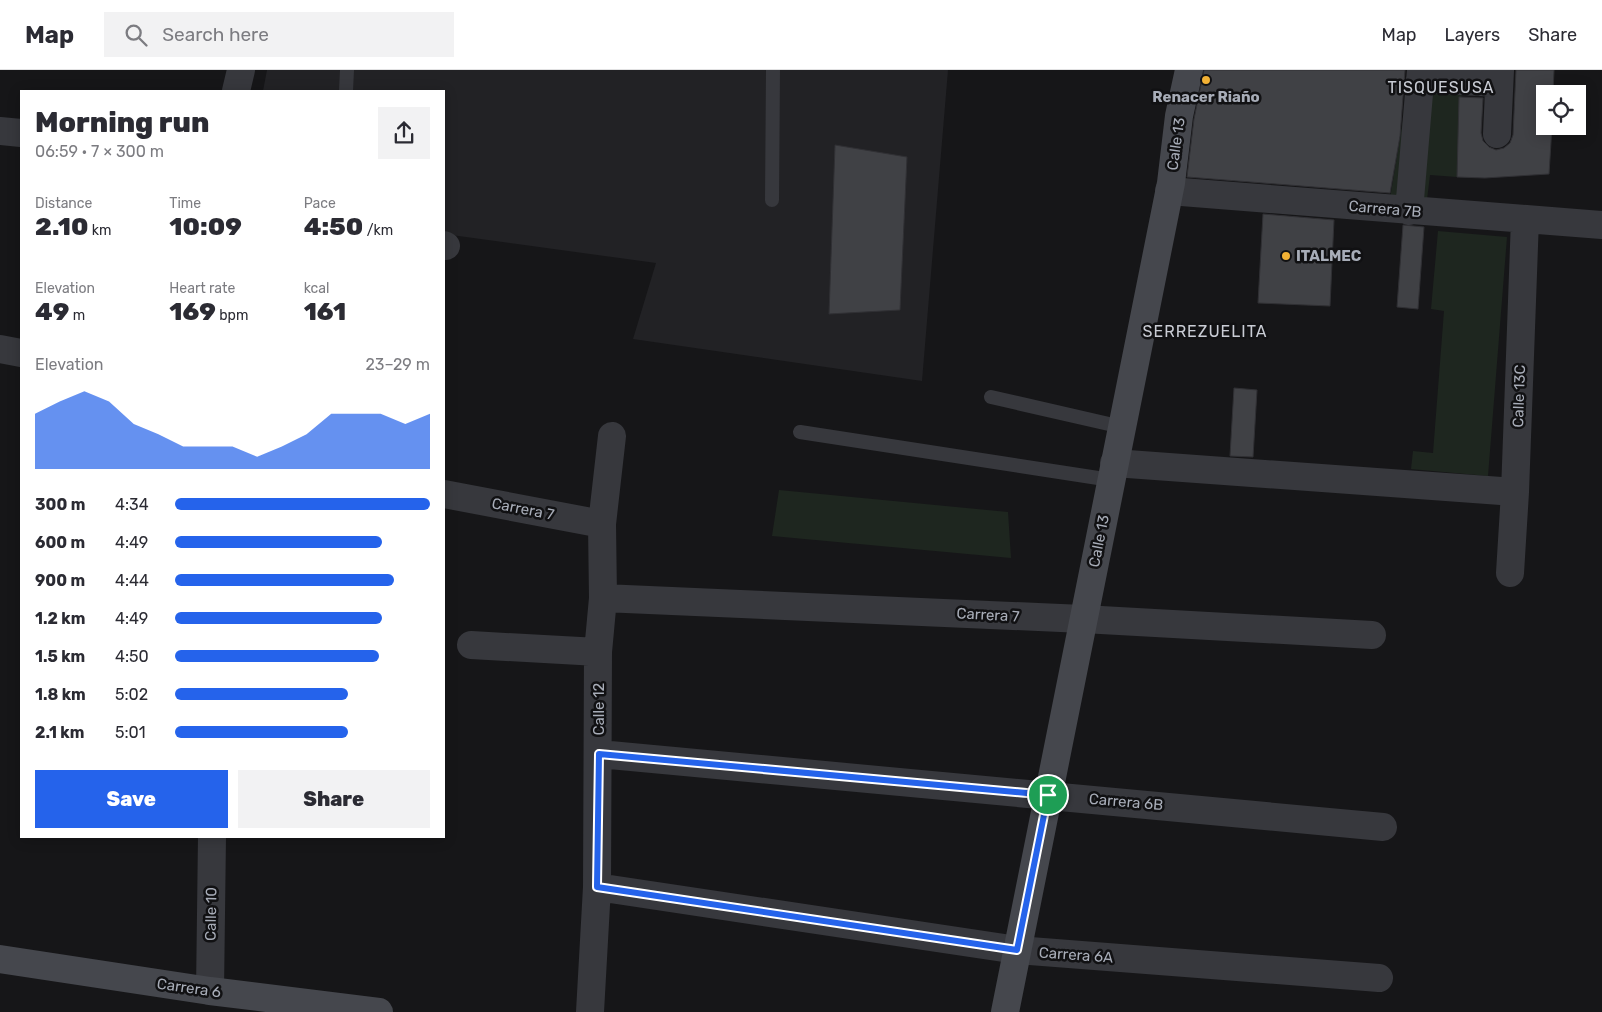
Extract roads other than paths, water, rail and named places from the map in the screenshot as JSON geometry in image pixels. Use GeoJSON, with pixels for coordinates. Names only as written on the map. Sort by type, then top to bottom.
{"type":"FeatureCollection","features":[{"type":"Feature","properties":{"kind":"main road","name":"Calle 13"},"geometry":{"type":"LineString","coordinates":[[1005,1012],[1169,191],[1179,116],[1189,70]]}},
{"type":"Feature","properties":{"kind":"main road","name":"Carrera 6"},"geometry":{"type":"LineString","coordinates":[[0,959],[210,992],[379,1012]]}},
{"type":"Feature","properties":{"kind":"street"},"geometry":{"type":"LineString","coordinates":[[236,90],[241,70]]}},
{"type":"Feature","properties":{"kind":"street"},"geometry":{"type":"LineString","coordinates":[[1409,211],[1420,74],[1499,76],[1497,134]]}},
{"type":"Feature","properties":{"kind":"street"},"geometry":{"type":"LineString","coordinates":[[0,131],[20,133]]}},
{"type":"Feature","properties":{"kind":"street","name":"Carrera 7B"},"geometry":{"type":"LineString","coordinates":[[1169,191],[1602,225]]}},
{"type":"Feature","properties":{"kind":"street","name":"Calle 13C"},"geometry":{"type":"LineString","coordinates":[[1510,573],[1515,492],[1525,219]]}},
{"type":"Feature","properties":{"kind":"street"},"geometry":{"type":"LineString","coordinates":[[0,349],[20,353]]}},
{"type":"Feature","properties":{"kind":"street","name":"Calle 12"},"geometry":{"type":"LineString","coordinates":[[590,1012],[597,887],[598,652],[603,598],[602,524],[612,436]]}},
{"type":"Feature","properties":{"kind":"street"},"geometry":{"type":"LineString","coordinates":[[1113,472],[1515,492]]}},
{"type":"Feature","properties":{"kind":"street","name":"Carrera 7"},"geometry":{"type":"LineString","coordinates":[[445,494],[602,524]]}},
{"type":"Feature","properties":{"kind":"street","name":"Carrera 7"},"geometry":{"type":"LineString","coordinates":[[603,598],[1083,619],[1372,635]]}},
{"type":"Feature","properties":{"kind":"street"},"geometry":{"type":"LineString","coordinates":[[471,645],[598,652]]}},
{"type":"Feature","properties":{"kind":"street","name":"Carrera 6B"},"geometry":{"type":"LineString","coordinates":[[599,754],[1383,827]]}},
{"type":"Feature","properties":{"kind":"street","name":"Calle 10"},"geometry":{"type":"LineString","coordinates":[[210,992],[212,838]]}},
{"type":"Feature","properties":{"kind":"street","name":"Carrera 6A"},"geometry":{"type":"LineString","coordinates":[[597,887],[1017,950],[1379,978]]}},
{"type":"Feature","properties":{"kind":"lane"},"geometry":{"type":"LineString","coordinates":[[346,90],[347,70]]}},
{"type":"Feature","properties":{"kind":"lane"},"geometry":{"type":"LineString","coordinates":[[772,200],[773,70]]}},
{"type":"Feature","properties":{"kind":"lane"},"geometry":{"type":"LineString","coordinates":[[991,397],[1122,427]]}},
{"type":"Feature","properties":{"kind":"lane"},"geometry":{"type":"LineString","coordinates":[[800,432],[1113,472]]}},
{"type":"Feature","properties":{"kind":"place","name":"Renacer Riaño"},"geometry":{"type":"Point","coordinates":[1206,80]}},
{"type":"Feature","properties":{"kind":"place","name":"ITALMEC"},"geometry":{"type":"Point","coordinates":[1286,256]}},
{"type":"Feature","properties":{"kind":"district","name":"TISQUESUSA"},"geometry":{"type":"Point","coordinates":[1441,87]}},
{"type":"Feature","properties":{"kind":"district","name":"SERREZUELITA"},"geometry":{"type":"Point","coordinates":[1205,331]}}]}
